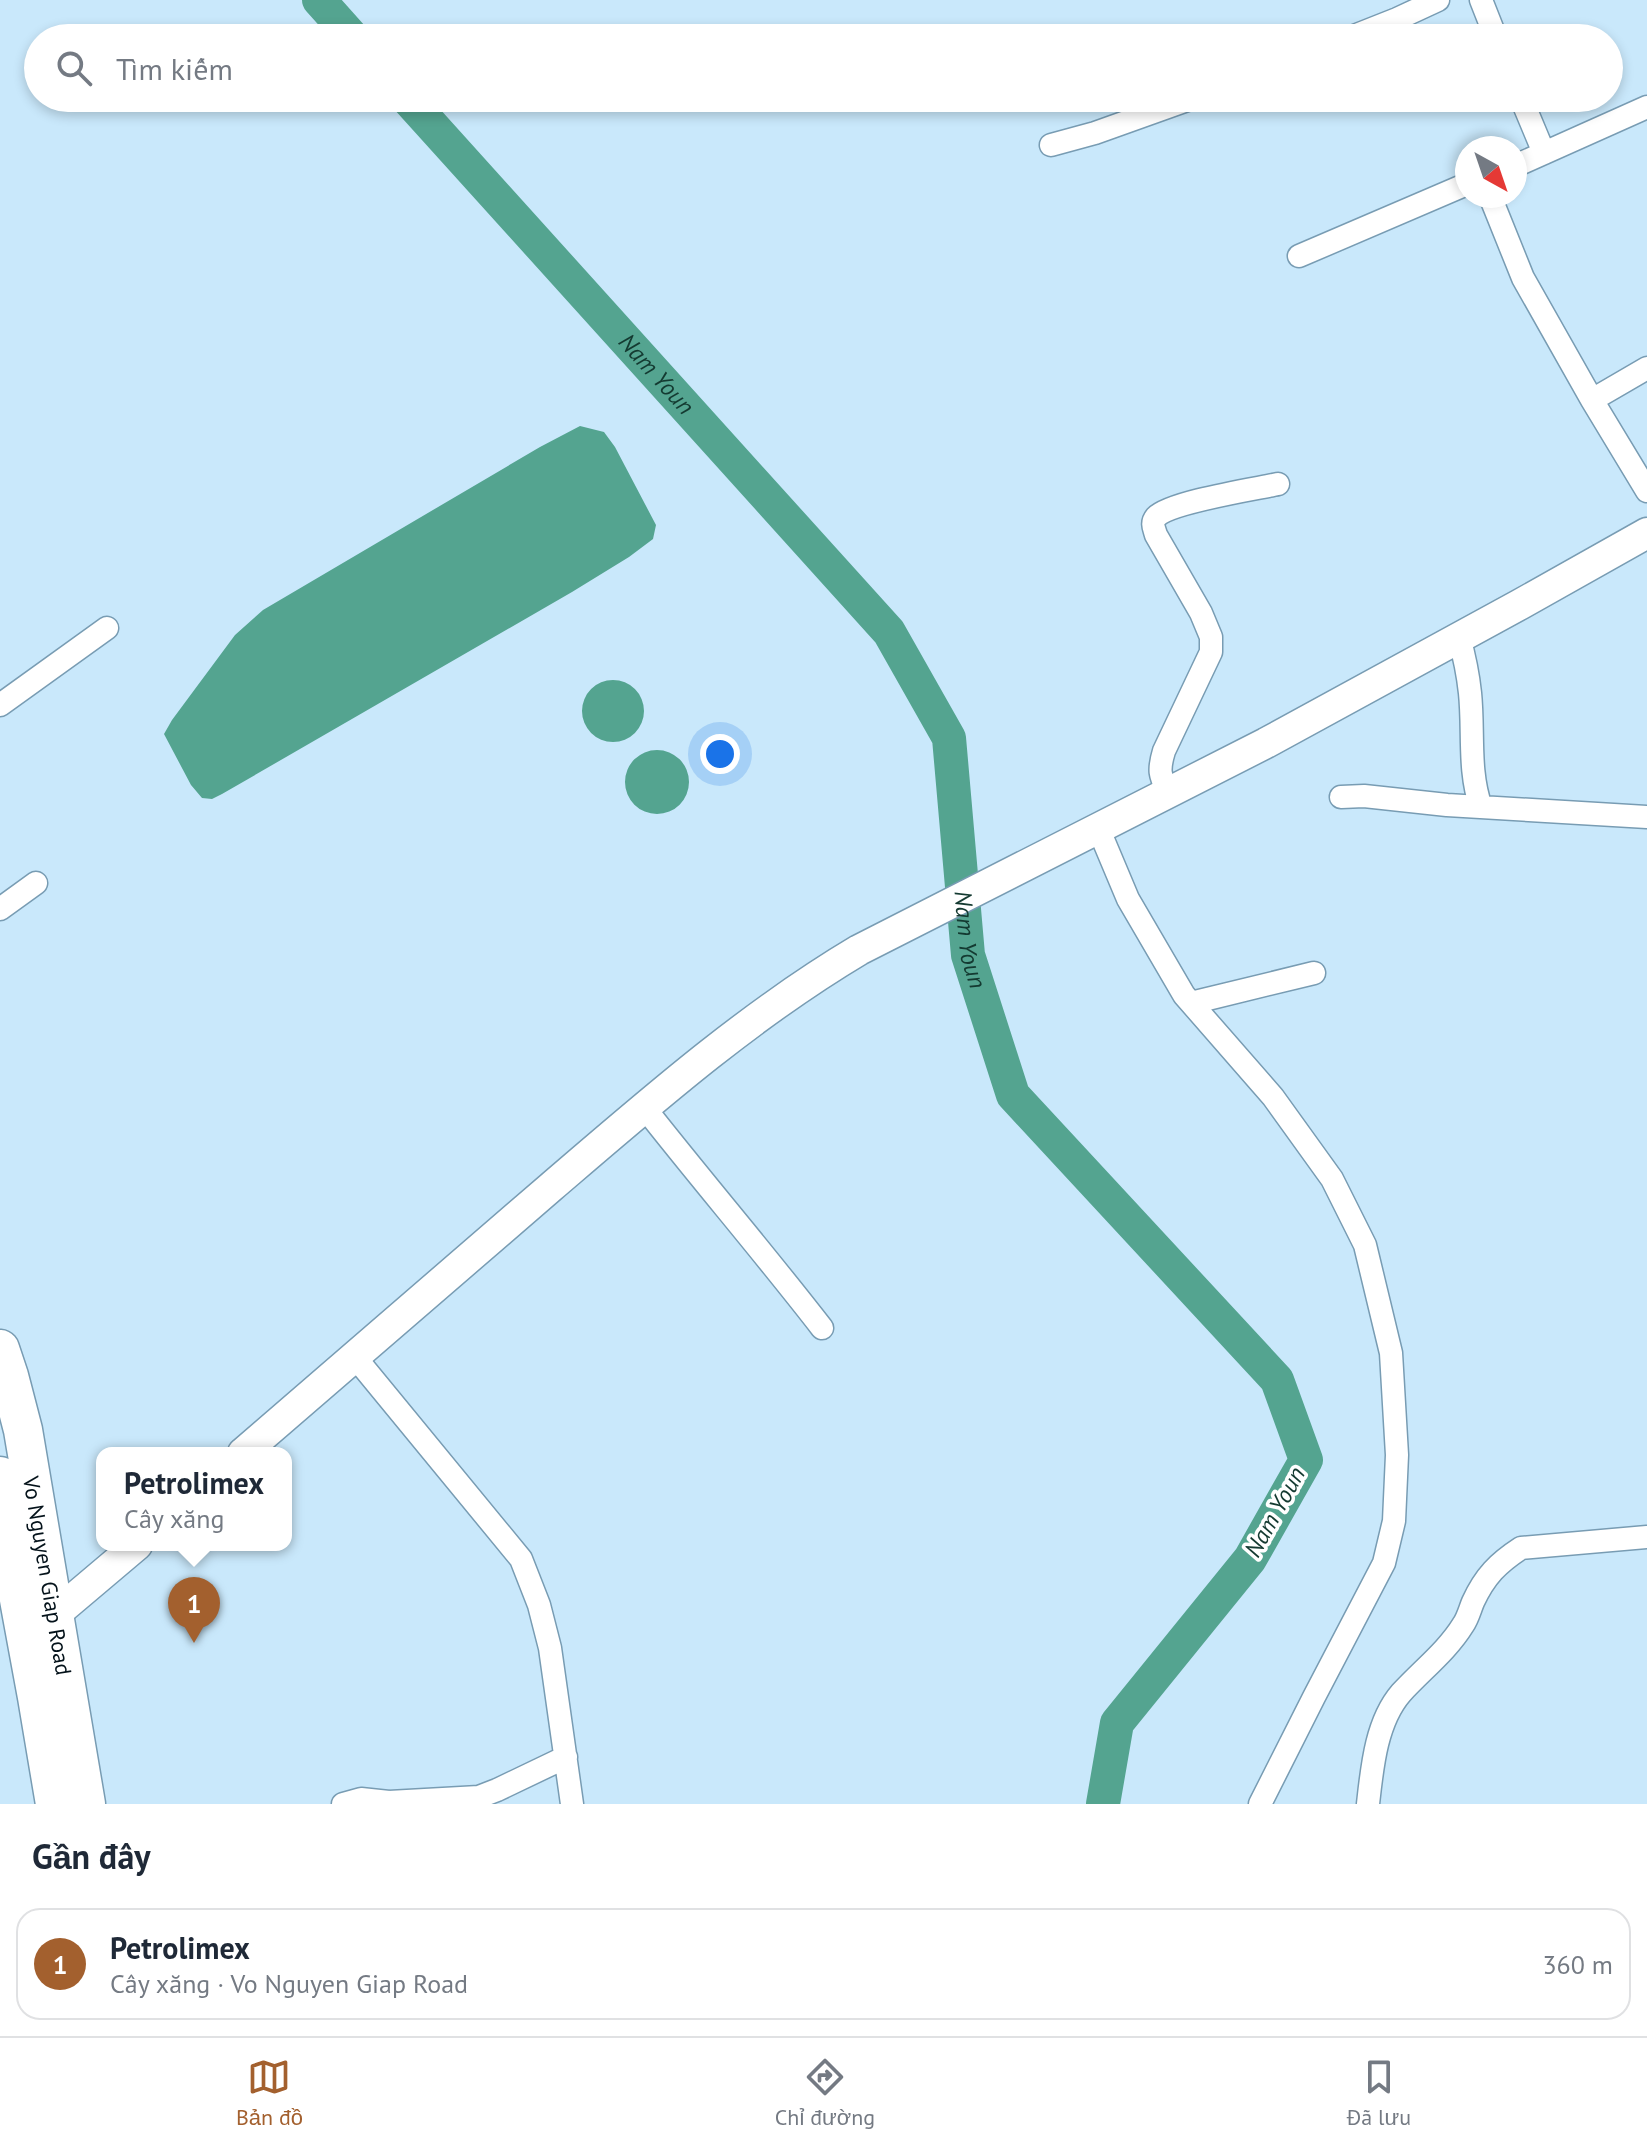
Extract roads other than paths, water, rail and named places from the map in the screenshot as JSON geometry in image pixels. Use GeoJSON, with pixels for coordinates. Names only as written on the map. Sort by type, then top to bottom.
{"type":"FeatureCollection","features":[{"type":"Feature","properties":{"kind":"highway","name":"Vo Nguyen Giap Road"},"geometry":{"type":"LineString","coordinates":[[0,1349],[23,1430],[55,1804]]}},
{"type":"Feature","properties":{"kind":"highway","name":"Vo Nguyen Giap Road"},"geometry":{"type":"LineString","coordinates":[[0,1476],[6,1560],[40,1627],[86,1804]]}},
{"type":"Feature","properties":{"kind":"street"},"geometry":{"type":"LineString","coordinates":[[1384,24],[1438,0]]}},
{"type":"Feature","properties":{"kind":"street"},"geometry":{"type":"LineString","coordinates":[[1481,0],[1490,24]]}},
{"type":"Feature","properties":{"kind":"street"},"geometry":{"type":"LineString","coordinates":[[1527,161],[1647,107]]}},
{"type":"Feature","properties":{"kind":"street"},"geometry":{"type":"LineString","coordinates":[[1051,145],[1154,112]]}},
{"type":"Feature","properties":{"kind":"street"},"geometry":{"type":"LineString","coordinates":[[1527,112],[1544,153]]}},
{"type":"Feature","properties":{"kind":"street"},"geometry":{"type":"LineString","coordinates":[[1299,256],[1455,189]]}},
{"type":"Feature","properties":{"kind":"street"},"geometry":{"type":"LineString","coordinates":[[1495,208],[1523,278],[1647,491]]}},
{"type":"Feature","properties":{"kind":"street"},"geometry":{"type":"LineString","coordinates":[[1592,400],[1647,368]]}},
{"type":"Feature","properties":{"kind":"street"},"geometry":{"type":"LineString","coordinates":[[1168,793],[1159,767],[1211,652],[1211,637],[1153,524],[1160,514],[1198,500],[1278,484]]}},
{"type":"Feature","properties":{"kind":"street"},"geometry":{"type":"LineString","coordinates":[[250,1447],[644,1107],[815,976],[859,950],[1266,743],[1647,533]]}},
{"type":"Feature","properties":{"kind":"street"},"geometry":{"type":"LineString","coordinates":[[0,705],[107,628]]}},
{"type":"Feature","properties":{"kind":"street"},"geometry":{"type":"LineString","coordinates":[[1459,637],[1470,693],[1475,790],[1481,807]]}},
{"type":"Feature","properties":{"kind":"street"},"geometry":{"type":"LineString","coordinates":[[1341,797],[1364,796],[1647,817]]}},
{"type":"Feature","properties":{"kind":"street"},"geometry":{"type":"LineString","coordinates":[[1091,834],[1172,976],[1191,1003],[1273,1097],[1332,1179],[1365,1245],[1391,1353],[1397,1455],[1394,1521],[1384,1563],[1260,1804]]}},
{"type":"Feature","properties":{"kind":"street"},"geometry":{"type":"LineString","coordinates":[[0,909],[36,883]]}},
{"type":"Feature","properties":{"kind":"street"},"geometry":{"type":"LineString","coordinates":[[1191,1003],[1314,973]]}},
{"type":"Feature","properties":{"kind":"street"},"geometry":{"type":"LineString","coordinates":[[644,1107],[822,1328]]}},
{"type":"Feature","properties":{"kind":"street"},"geometry":{"type":"LineString","coordinates":[[355,1357],[521,1559],[539,1605],[550,1648],[572,1804]]}},
{"type":"Feature","properties":{"kind":"street"},"geometry":{"type":"LineString","coordinates":[[1368,1804],[1372,1766],[1386,1717],[1399,1696],[1448,1646],[1465,1623],[1486,1576],[1521,1548],[1647,1537]]}},
{"type":"Feature","properties":{"kind":"street"},"geometry":{"type":"LineString","coordinates":[[40,1627],[130,1551]]}},
{"type":"Feature","properties":{"kind":"street"},"geometry":{"type":"LineString","coordinates":[[343,1804],[361,1799],[389,1802],[479,1797],[566,1757]]}},
{"type":"Feature","properties":{"kind":"waterway","name":"Nam Youn"},"geometry":{"type":"LineString","coordinates":[[319,0],[340,24]]}},
{"type":"Feature","properties":{"kind":"waterway","name":"Nam Youn"},"geometry":{"type":"LineString","coordinates":[[420,112],[889,632],[949,738],[968,955],[1013,1095],[1277,1380],[1306,1460],[1250,1559],[1117,1723],[1103,1804]]}},
{"type":"Feature","properties":{"kind":"place","name":"Petrolimex"},"geometry":{"type":"Point","coordinates":[194,1643]}}]}
